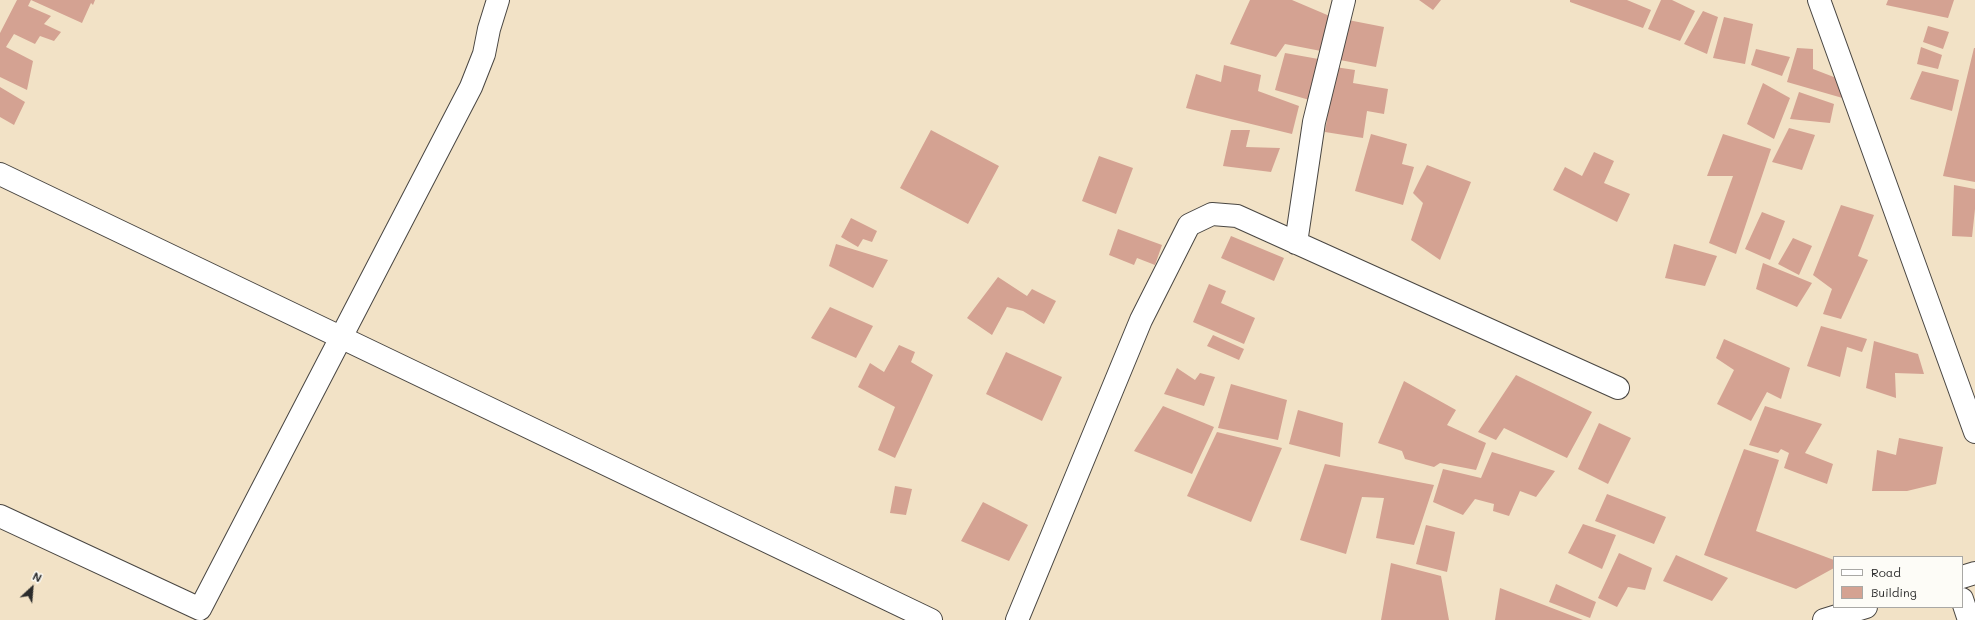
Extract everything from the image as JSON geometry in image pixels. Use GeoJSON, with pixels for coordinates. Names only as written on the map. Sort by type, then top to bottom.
{"type":"FeatureCollection","features":[{"type":"Feature","properties":{"kind":"street"},"geometry":{"type":"LineString","coordinates":[[0,516],[200,609],[340,336],[471,86],[484,54],[489,29],[498,0]]}},
{"type":"Feature","properties":{"kind":"street"},"geometry":{"type":"LineString","coordinates":[[1296,242],[1314,122],[1344,0]]}},
{"type":"Feature","properties":{"kind":"street"},"geometry":{"type":"LineString","coordinates":[[1818,0],[1975,432]]}},
{"type":"Feature","properties":{"kind":"street"},"geometry":{"type":"LineString","coordinates":[[0,174],[931,620]]}},
{"type":"Feature","properties":{"kind":"street"},"geometry":{"type":"LineString","coordinates":[[1017,620],[1141,320],[1189,225],[1212,214],[1237,216],[1618,388]]}},
{"type":"Feature","properties":{"kind":"street"},"geometry":{"type":"LineString","coordinates":[[1963,577],[1975,573]]}},
{"type":"Feature","properties":{"kind":"street"},"geometry":{"type":"LineString","coordinates":[[1963,602],[1969,620]]}},
{"type":"Feature","properties":{"kind":"street"},"geometry":{"type":"LineString","coordinates":[[1824,620],[1863,608]]}},
{"type":"Feature","properties":{"kind":"building"},"geometry":{"type":"Polygon","coordinates":[[[17,0],[31,0],[28,6],[51,16],[44,24],[61,32],[54,41],[40,36],[35,44],[14,34],[6,47],[33,61],[27,90],[0,77],[0,33],[17,0]]]}},
{"type":"Feature","properties":{"kind":"building"},"geometry":{"type":"Polygon","coordinates":[[[31,0],[95,0],[93,5],[91,3],[82,23],[31,0]]]}},
{"type":"Feature","properties":{"kind":"building"},"geometry":{"type":"Polygon","coordinates":[[[1250,0],[1292,0],[1332,17],[1321,51],[1285,44],[1276,57],[1230,44],[1250,0]]]}},
{"type":"Feature","properties":{"kind":"building"},"geometry":{"type":"Polygon","coordinates":[[[1419,0],[1441,0],[1433,10],[1419,0]]]}},
{"type":"Feature","properties":{"kind":"building"},"geometry":{"type":"Polygon","coordinates":[[[1570,0],[1627,0],[1651,10],[1643,28],[1570,2],[1570,0]]]}},
{"type":"Feature","properties":{"kind":"building"},"geometry":{"type":"Polygon","coordinates":[[[1661,0],[1672,0],[1695,11],[1680,41],[1648,29],[1661,0]]]}},
{"type":"Feature","properties":{"kind":"building"},"geometry":{"type":"Polygon","coordinates":[[[1888,0],[1954,0],[1948,18],[1886,5],[1888,0]]]}},
{"type":"Feature","properties":{"kind":"building"},"geometry":{"type":"Polygon","coordinates":[[[1703,11],[1718,17],[1707,54],[1684,44],[1703,11]]]}},
{"type":"Feature","properties":{"kind":"building"},"geometry":{"type":"Polygon","coordinates":[[[1724,17],[1753,24],[1745,64],[1713,58],[1724,17]]]}},
{"type":"Feature","properties":{"kind":"building"},"geometry":{"type":"Polygon","coordinates":[[[1343,19],[1384,27],[1376,67],[1335,59],[1343,19]]]}},
{"type":"Feature","properties":{"kind":"building"},"geometry":{"type":"Polygon","coordinates":[[[1928,26],[1949,32],[1943,49],[1923,42],[1928,26]]]}},
{"type":"Feature","properties":{"kind":"building"},"geometry":{"type":"Polygon","coordinates":[[[1921,47],[1942,55],[1938,69],[1917,64],[1921,47]]]}},
{"type":"Feature","properties":{"kind":"building"},"geometry":{"type":"Polygon","coordinates":[[[1797,48],[1813,49],[1813,69],[1839,79],[1846,99],[1787,82],[1797,48]]]}},
{"type":"Feature","properties":{"kind":"building"},"geometry":{"type":"Polygon","coordinates":[[[1975,48],[1975,182],[1943,176],[1975,48]]]}},
{"type":"Feature","properties":{"kind":"building"},"geometry":{"type":"Polygon","coordinates":[[[1756,49],[1790,57],[1782,76],[1751,65],[1756,49]]]}},
{"type":"Feature","properties":{"kind":"building"},"geometry":{"type":"Polygon","coordinates":[[[1285,53],[1324,60],[1313,101],[1275,90],[1285,53]]]}},
{"type":"Feature","properties":{"kind":"building"},"geometry":{"type":"Polygon","coordinates":[[[1224,65],[1261,75],[1258,91],[1299,106],[1292,134],[1186,108],[1196,74],[1221,82],[1224,65]]]}},
{"type":"Feature","properties":{"kind":"building"},"geometry":{"type":"Polygon","coordinates":[[[1335,67],[1355,70],[1353,83],[1388,89],[1384,114],[1367,111],[1363,138],[1325,132],[1335,67]]]}},
{"type":"Feature","properties":{"kind":"building"},"geometry":{"type":"Polygon","coordinates":[[[1922,71],[1959,80],[1952,111],[1910,99],[1922,71]]]}},
{"type":"Feature","properties":{"kind":"building"},"geometry":{"type":"Polygon","coordinates":[[[1763,83],[1790,98],[1774,139],[1747,124],[1763,83]]]}},
{"type":"Feature","properties":{"kind":"building"},"geometry":{"type":"Polygon","coordinates":[[[0,87],[25,102],[14,125],[0,117],[0,87]]]}},
{"type":"Feature","properties":{"kind":"building"},"geometry":{"type":"Polygon","coordinates":[[[1799,92],[1834,104],[1830,123],[1790,119],[1799,92]]]}},
{"type":"Feature","properties":{"kind":"building"},"geometry":{"type":"Polygon","coordinates":[[[1789,128],[1815,135],[1802,170],[1772,162],[1789,128]]]}},
{"type":"Feature","properties":{"kind":"building"},"geometry":{"type":"Polygon","coordinates":[[[931,130],[999,166],[968,224],[900,188],[931,130]]]}},
{"type":"Feature","properties":{"kind":"building"},"geometry":{"type":"Polygon","coordinates":[[[1231,130],[1250,130],[1246,147],[1280,148],[1271,172],[1223,166],[1231,130]]]}},
{"type":"Feature","properties":{"kind":"building"},"geometry":{"type":"Polygon","coordinates":[[[1371,134],[1407,144],[1402,164],[1414,167],[1403,205],[1355,191],[1371,134]]]}},
{"type":"Feature","properties":{"kind":"building"},"geometry":{"type":"Polygon","coordinates":[[[1723,134],[1771,149],[1736,254],[1709,243],[1733,176],[1707,176],[1723,134]]]}},
{"type":"Feature","properties":{"kind":"building"},"geometry":{"type":"Polygon","coordinates":[[[1594,152],[1614,161],[1604,183],[1630,194],[1617,222],[1553,190],[1565,167],[1582,176],[1594,152]]]}},
{"type":"Feature","properties":{"kind":"building"},"geometry":{"type":"Polygon","coordinates":[[[1099,156],[1133,168],[1116,214],[1082,201],[1099,156]]]}},
{"type":"Feature","properties":{"kind":"building"},"geometry":{"type":"Polygon","coordinates":[[[1427,165],[1471,182],[1440,260],[1411,240],[1423,203],[1413,193],[1427,165]]]}},
{"type":"Feature","properties":{"kind":"building"},"geometry":{"type":"Polygon","coordinates":[[[1954,185],[1975,189],[1975,209],[1972,237],[1952,236],[1954,185]]]}},
{"type":"Feature","properties":{"kind":"building"},"geometry":{"type":"Polygon","coordinates":[[[1841,205],[1874,215],[1858,256],[1868,260],[1841,319],[1823,314],[1832,289],[1813,275],[1841,205]]]}},
{"type":"Feature","properties":{"kind":"building"},"geometry":{"type":"Polygon","coordinates":[[[1762,212],[1785,221],[1770,260],[1745,249],[1762,212]]]}},
{"type":"Feature","properties":{"kind":"building"},"geometry":{"type":"Polygon","coordinates":[[[851,218],[877,231],[872,242],[863,239],[858,247],[841,237],[851,218]]]}},
{"type":"Feature","properties":{"kind":"building"},"geometry":{"type":"Polygon","coordinates":[[[1118,229],[1162,245],[1155,265],[1137,258],[1134,265],[1109,255],[1118,229]]]}},
{"type":"Feature","properties":{"kind":"building"},"geometry":{"type":"Polygon","coordinates":[[[1231,236],[1284,258],[1274,281],[1221,258],[1231,236]]]}},
{"type":"Feature","properties":{"kind":"building"},"geometry":{"type":"Polygon","coordinates":[[[1793,238],[1812,246],[1799,275],[1778,264],[1793,238]]]}},
{"type":"Feature","properties":{"kind":"building"},"geometry":{"type":"Polygon","coordinates":[[[836,244],[888,260],[873,288],[829,266],[836,244]]]}},
{"type":"Feature","properties":{"kind":"building"},"geometry":{"type":"Polygon","coordinates":[[[1674,244],[1717,256],[1705,286],[1665,278],[1674,244]]]}},
{"type":"Feature","properties":{"kind":"building"},"geometry":{"type":"Polygon","coordinates":[[[1763,263],[1812,283],[1797,307],[1756,289],[1763,263]]]}},
{"type":"Feature","properties":{"kind":"building"},"geometry":{"type":"Polygon","coordinates":[[[998,277],[1027,296],[1032,289],[1056,301],[1044,324],[1023,311],[1007,307],[992,335],[967,318],[998,277]]]}},
{"type":"Feature","properties":{"kind":"building"},"geometry":{"type":"Polygon","coordinates":[[[1209,284],[1226,291],[1221,303],[1255,318],[1244,344],[1193,322],[1209,284]]]}},
{"type":"Feature","properties":{"kind":"building"},"geometry":{"type":"Polygon","coordinates":[[[830,307],[873,326],[856,358],[811,338],[830,307]]]}},
{"type":"Feature","properties":{"kind":"building"},"geometry":{"type":"Polygon","coordinates":[[[1821,326],[1867,339],[1862,352],[1847,347],[1840,377],[1807,366],[1821,326]]]}},
{"type":"Feature","properties":{"kind":"building"},"geometry":{"type":"Polygon","coordinates":[[[1213,335],[1244,349],[1239,360],[1207,346],[1213,335]]]}},
{"type":"Feature","properties":{"kind":"building"},"geometry":{"type":"Polygon","coordinates":[[[1724,339],[1790,368],[1781,399],[1767,392],[1751,421],[1717,404],[1734,370],[1716,358],[1724,339]]]}},
{"type":"Feature","properties":{"kind":"building"},"geometry":{"type":"Polygon","coordinates":[[[1874,341],[1918,354],[1924,374],[1895,373],[1896,398],[1866,388],[1874,341]]]}},
{"type":"Feature","properties":{"kind":"building"},"geometry":{"type":"Polygon","coordinates":[[[899,345],[915,352],[911,362],[933,375],[895,458],[878,450],[895,407],[858,387],[870,363],[884,372],[899,345]]]}},
{"type":"Feature","properties":{"kind":"building"},"geometry":{"type":"Polygon","coordinates":[[[1006,352],[1062,377],[1042,421],[986,394],[1006,352]]]}},
{"type":"Feature","properties":{"kind":"building"},"geometry":{"type":"Polygon","coordinates":[[[1177,368],[1195,380],[1200,373],[1215,377],[1204,406],[1164,394],[1177,368]]]}},
{"type":"Feature","properties":{"kind":"building"},"geometry":{"type":"Polygon","coordinates":[[[1516,375],[1592,412],[1567,458],[1504,428],[1496,440],[1478,432],[1516,375]]]}},
{"type":"Feature","properties":{"kind":"building"},"geometry":{"type":"Polygon","coordinates":[[[1404,381],[1456,410],[1447,425],[1486,443],[1476,470],[1440,463],[1434,467],[1405,459],[1402,451],[1378,443],[1404,381]]]}},
{"type":"Feature","properties":{"kind":"building"},"geometry":{"type":"Polygon","coordinates":[[[1231,384],[1287,400],[1278,440],[1218,428],[1231,384]]]}},
{"type":"Feature","properties":{"kind":"building"},"geometry":{"type":"Polygon","coordinates":[[[1163,406],[1214,427],[1192,474],[1134,451],[1163,406]]]}},
{"type":"Feature","properties":{"kind":"building"},"geometry":{"type":"Polygon","coordinates":[[[1765,406],[1822,424],[1805,453],[1833,464],[1827,484],[1784,468],[1789,453],[1781,449],[1778,453],[1749,445],[1765,406]]]}},
{"type":"Feature","properties":{"kind":"building"},"geometry":{"type":"Polygon","coordinates":[[[1298,410],[1343,423],[1340,457],[1289,444],[1298,410]]]}},
{"type":"Feature","properties":{"kind":"building"},"geometry":{"type":"Polygon","coordinates":[[[1599,423],[1631,438],[1608,484],[1578,469],[1599,423]]]}},
{"type":"Feature","properties":{"kind":"building"},"geometry":{"type":"Polygon","coordinates":[[[1217,432],[1282,448],[1251,522],[1187,496],[1217,432]]]}},
{"type":"Feature","properties":{"kind":"building"},"geometry":{"type":"Polygon","coordinates":[[[1899,438],[1943,447],[1936,484],[1907,491],[1872,491],[1877,450],[1896,455],[1899,438]]]}},
{"type":"Feature","properties":{"kind":"building"},"geometry":{"type":"Polygon","coordinates":[[[1744,449],[1779,460],[1756,531],[1833,560],[1833,569],[1796,589],[1704,555],[1744,449]]]}},
{"type":"Feature","properties":{"kind":"building"},"geometry":{"type":"Polygon","coordinates":[[[1492,452],[1555,471],[1536,497],[1520,491],[1509,516],[1493,511],[1494,504],[1475,499],[1463,515],[1433,502],[1443,469],[1481,478],[1492,452]]]}},
{"type":"Feature","properties":{"kind":"building"},"geometry":{"type":"Polygon","coordinates":[[[1325,464],[1434,485],[1414,545],[1376,538],[1384,498],[1362,497],[1346,554],[1300,540],[1325,464]]]}},
{"type":"Feature","properties":{"kind":"building"},"geometry":{"type":"Polygon","coordinates":[[[895,486],[912,489],[906,515],[890,513],[895,486]]]}},
{"type":"Feature","properties":{"kind":"building"},"geometry":{"type":"Polygon","coordinates":[[[1607,494],[1666,517],[1654,544],[1595,521],[1607,494]]]}},
{"type":"Feature","properties":{"kind":"building"},"geometry":{"type":"Polygon","coordinates":[[[983,502],[1028,525],[1009,561],[961,541],[983,502]]]}},
{"type":"Feature","properties":{"kind":"building"},"geometry":{"type":"Polygon","coordinates":[[[1583,524],[1616,535],[1602,569],[1568,553],[1583,524]]]}},
{"type":"Feature","properties":{"kind":"building"},"geometry":{"type":"Polygon","coordinates":[[[1426,525],[1455,532],[1447,572],[1416,564],[1426,525]]]}},
{"type":"Feature","properties":{"kind":"building"},"geometry":{"type":"Polygon","coordinates":[[[1619,553],[1652,568],[1645,590],[1628,587],[1617,607],[1598,598],[1619,553]]]}},
{"type":"Feature","properties":{"kind":"building"},"geometry":{"type":"Polygon","coordinates":[[[1676,555],[1728,578],[1712,601],[1663,581],[1676,555]]]}},
{"type":"Feature","properties":{"kind":"building"},"geometry":{"type":"Polygon","coordinates":[[[1391,563],[1441,576],[1449,620],[1381,620],[1391,563]]]}},
{"type":"Feature","properties":{"kind":"building"},"geometry":{"type":"Polygon","coordinates":[[[1556,584],[1596,602],[1590,618],[1549,602],[1556,584]]]}},
{"type":"Feature","properties":{"kind":"building"},"geometry":{"type":"Polygon","coordinates":[[[1500,588],[1583,620],[1495,620],[1500,588]]]}}]}
